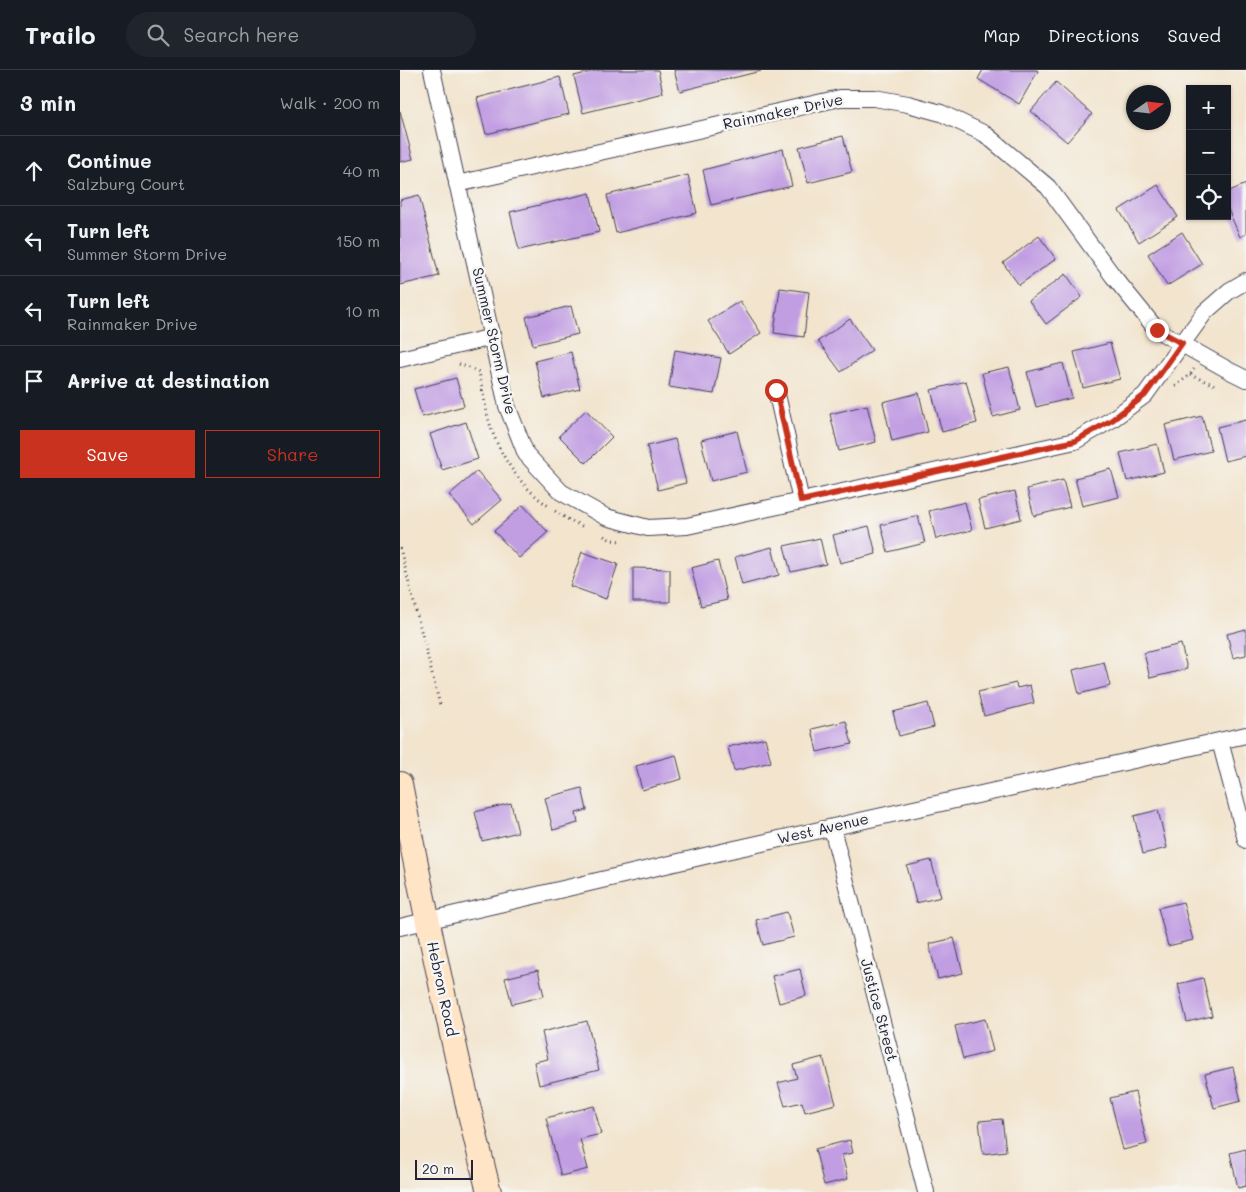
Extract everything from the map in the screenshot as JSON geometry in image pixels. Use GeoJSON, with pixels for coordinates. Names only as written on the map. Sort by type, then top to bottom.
{"type":"FeatureCollection","features":[{"type":"Feature","properties":{"kind":"street","name":"Summer Storm Drive"},"geometry":{"type":"LineString","coordinates":[[432,70],[507,406],[526,454],[561,492],[606,517],[648,528],[687,526],[1075,441],[1112,420],[1145,395],[1205,312],[1229,291],[1246,281]]}},
{"type":"Feature","properties":{"kind":"street","name":"Rainmaker Drive"},"geometry":{"type":"LineString","coordinates":[[457,184],[840,98],[874,98],[908,104],[941,113],[986,134],[1048,187],[1113,276],[1157,330],[1246,379]]}},
{"type":"Feature","properties":{"kind":"street"},"geometry":{"type":"LineString","coordinates":[[400,358],[492,337]]}},
{"type":"Feature","properties":{"kind":"street"},"geometry":{"type":"LineString","coordinates":[[776,390],[801,501]]}},
{"type":"Feature","properties":{"kind":"street","name":"West Avenue"},"geometry":{"type":"LineString","coordinates":[[400,927],[1246,735]]}},
{"type":"Feature","properties":{"kind":"street"},"geometry":{"type":"LineString","coordinates":[[1220,741],[1246,840]]}},
{"type":"Feature","properties":{"kind":"street","name":"Hebron Road"},"geometry":{"type":"LineString","coordinates":[[400,784],[468,1108],[490,1192]]}},
{"type":"Feature","properties":{"kind":"street","name":"Justice Street"},"geometry":{"type":"LineString","coordinates":[[832,828],[926,1192]]}},
{"type":"Feature","properties":{"kind":"path"},"geometry":{"type":"LineString","coordinates":[[400,548],[440,705]]}},
{"type":"Feature","properties":{"kind":"building"},"geometry":{"type":"Polygon","coordinates":[[[599,70],[658,70],[663,93],[583,113],[574,76],[599,70]]]}},
{"type":"Feature","properties":{"kind":"building"},"geometry":{"type":"Polygon","coordinates":[[[674,70],[761,70],[761,71],[680,91],[674,70]]]}},
{"type":"Feature","properties":{"kind":"building"},"geometry":{"type":"Polygon","coordinates":[[[983,70],[1038,71],[1019,104],[978,79],[983,70]]]}},
{"type":"Feature","properties":{"kind":"building"},"geometry":{"type":"Polygon","coordinates":[[[560,77],[569,114],[486,134],[477,98],[560,77]]]}},
{"type":"Feature","properties":{"kind":"building"},"geometry":{"type":"Polygon","coordinates":[[[1056,82],[1092,114],[1067,142],[1031,111],[1056,82]]]}},
{"type":"Feature","properties":{"kind":"building"},"geometry":{"type":"Polygon","coordinates":[[[400,111],[413,159],[400,162],[400,111]]]}},
{"type":"Feature","properties":{"kind":"building"},"geometry":{"type":"Polygon","coordinates":[[[843,136],[852,172],[808,183],[799,147],[843,136]]]}},
{"type":"Feature","properties":{"kind":"building"},"geometry":{"type":"Polygon","coordinates":[[[783,149],[792,186],[711,205],[703,170],[783,149]]]}},
{"type":"Feature","properties":{"kind":"building"},"geometry":{"type":"Polygon","coordinates":[[[688,175],[697,213],[616,233],[607,195],[688,175]]]}},
{"type":"Feature","properties":{"kind":"building"},"geometry":{"type":"Polygon","coordinates":[[[1246,184],[1246,234],[1240,237],[1231,216],[1231,190],[1246,184]]]}},
{"type":"Feature","properties":{"kind":"building"},"geometry":{"type":"Polygon","coordinates":[[[1158,185],[1178,217],[1139,242],[1119,210],[1158,185]]]}},
{"type":"Feature","properties":{"kind":"building"},"geometry":{"type":"Polygon","coordinates":[[[590,193],[599,232],[519,250],[510,212],[590,193]]]}},
{"type":"Feature","properties":{"kind":"building"},"geometry":{"type":"Polygon","coordinates":[[[419,195],[439,276],[400,285],[400,200],[419,195]]]}},
{"type":"Feature","properties":{"kind":"building"},"geometry":{"type":"Polygon","coordinates":[[[1182,232],[1202,264],[1167,286],[1148,254],[1182,232]]]}},
{"type":"Feature","properties":{"kind":"building"},"geometry":{"type":"Polygon","coordinates":[[[1039,236],[1056,259],[1019,285],[1003,263],[1039,236]]]}},
{"type":"Feature","properties":{"kind":"building"},"geometry":{"type":"Polygon","coordinates":[[[1066,274],[1082,297],[1046,324],[1029,301],[1066,274]]]}},
{"type":"Feature","properties":{"kind":"building"},"geometry":{"type":"Polygon","coordinates":[[[780,288],[809,292],[804,337],[774,333],[780,288]]]}},
{"type":"Feature","properties":{"kind":"building"},"geometry":{"type":"Polygon","coordinates":[[[740,301],[761,333],[729,354],[708,321],[740,301]]]}},
{"type":"Feature","properties":{"kind":"building"},"geometry":{"type":"Polygon","coordinates":[[[571,306],[578,334],[533,345],[526,317],[571,306]]]}},
{"type":"Feature","properties":{"kind":"building"},"geometry":{"type":"Polygon","coordinates":[[[850,319],[872,350],[841,372],[818,341],[850,319]]]}},
{"type":"Feature","properties":{"kind":"building"},"geometry":{"type":"Polygon","coordinates":[[[1110,343],[1120,379],[1083,388],[1074,352],[1110,343]]]}},
{"type":"Feature","properties":{"kind":"building"},"geometry":{"type":"Polygon","coordinates":[[[675,350],[721,358],[714,394],[669,387],[675,350]]]}},
{"type":"Feature","properties":{"kind":"building"},"geometry":{"type":"Polygon","coordinates":[[[571,352],[580,389],[544,398],[535,361],[571,352]]]}},
{"type":"Feature","properties":{"kind":"building"},"geometry":{"type":"Polygon","coordinates":[[[1063,363],[1072,398],[1036,407],[1027,372],[1063,363]]]}},
{"type":"Feature","properties":{"kind":"building"},"geometry":{"type":"Polygon","coordinates":[[[1009,367],[1020,410],[993,417],[982,373],[1009,367]]]}},
{"type":"Feature","properties":{"kind":"building"},"geometry":{"type":"Polygon","coordinates":[[[456,378],[464,406],[422,417],[414,389],[456,378]]]}},
{"type":"Feature","properties":{"kind":"building"},"geometry":{"type":"Polygon","coordinates":[[[966,381],[977,423],[942,432],[931,390],[966,381]]]}},
{"type":"Feature","properties":{"kind":"building"},"geometry":{"type":"Polygon","coordinates":[[[919,393],[928,432],[892,441],[883,402],[919,393]]]}},
{"type":"Feature","properties":{"kind":"building"},"geometry":{"type":"Polygon","coordinates":[[[867,405],[876,442],[839,451],[830,414],[867,405]]]}},
{"type":"Feature","properties":{"kind":"building"},"geometry":{"type":"Polygon","coordinates":[[[586,410],[612,437],[586,463],[559,436],[586,410]]]}},
{"type":"Feature","properties":{"kind":"building"},"geometry":{"type":"Polygon","coordinates":[[[1202,416],[1211,451],[1174,460],[1165,425],[1202,416]]]}},
{"type":"Feature","properties":{"kind":"building"},"geometry":{"type":"Polygon","coordinates":[[[1246,420],[1246,456],[1225,461],[1217,427],[1246,420]]]}},
{"type":"Feature","properties":{"kind":"building"},"geometry":{"type":"Polygon","coordinates":[[[466,422],[478,459],[442,470],[430,434],[466,422]]]}},
{"type":"Feature","properties":{"kind":"building"},"geometry":{"type":"Polygon","coordinates":[[[737,431],[747,472],[711,481],[701,440],[737,431]]]}},
{"type":"Feature","properties":{"kind":"building"},"geometry":{"type":"Polygon","coordinates":[[[675,439],[686,483],[658,490],[647,446],[675,439]]]}},
{"type":"Feature","properties":{"kind":"building"},"geometry":{"type":"Polygon","coordinates":[[[1157,444],[1164,472],[1127,481],[1120,453],[1157,444]]]}},
{"type":"Feature","properties":{"kind":"building"},"geometry":{"type":"Polygon","coordinates":[[[1111,469],[1119,497],[1082,506],[1075,478],[1111,469]]]}},
{"type":"Feature","properties":{"kind":"building"},"geometry":{"type":"Polygon","coordinates":[[[477,471],[502,500],[474,524],[449,495],[477,471]]]}},
{"type":"Feature","properties":{"kind":"building"},"geometry":{"type":"Polygon","coordinates":[[[1063,480],[1070,507],[1034,516],[1027,489],[1063,480]]]}},
{"type":"Feature","properties":{"kind":"building"},"geometry":{"type":"Polygon","coordinates":[[[1015,491],[1021,519],[985,528],[978,500],[1015,491]]]}},
{"type":"Feature","properties":{"kind":"building"},"geometry":{"type":"Polygon","coordinates":[[[965,502],[972,530],[936,539],[929,511],[965,502]]]}},
{"type":"Feature","properties":{"kind":"building"},"geometry":{"type":"Polygon","coordinates":[[[523,505],[548,532],[519,558],[494,531],[523,505]]]}},
{"type":"Feature","properties":{"kind":"building"},"geometry":{"type":"Polygon","coordinates":[[[918,516],[925,543],[888,552],[881,525],[918,516]]]}},
{"type":"Feature","properties":{"kind":"building"},"geometry":{"type":"Polygon","coordinates":[[[869,526],[876,554],[840,563],[833,535],[869,526]]]}},
{"type":"Feature","properties":{"kind":"building"},"geometry":{"type":"Polygon","coordinates":[[[820,538],[826,564],[791,572],[784,546],[820,538]]]}},
{"type":"Feature","properties":{"kind":"building"},"geometry":{"type":"Polygon","coordinates":[[[772,547],[779,575],[742,585],[735,557],[772,547]]]}},
{"type":"Feature","properties":{"kind":"building"},"geometry":{"type":"Polygon","coordinates":[[[582,552],[618,564],[606,599],[570,586],[582,552]]]}},
{"type":"Feature","properties":{"kind":"building"},"geometry":{"type":"Polygon","coordinates":[[[718,561],[727,600],[701,606],[691,568],[718,561]]]}},
{"type":"Feature","properties":{"kind":"building"},"geometry":{"type":"Polygon","coordinates":[[[633,568],[670,569],[670,602],[633,602],[633,568]]]}},
{"type":"Feature","properties":{"kind":"building"},"geometry":{"type":"Polygon","coordinates":[[[1246,629],[1246,655],[1233,658],[1227,634],[1246,629]]]}},
{"type":"Feature","properties":{"kind":"building"},"geometry":{"type":"Polygon","coordinates":[[[1181,644],[1187,669],[1150,678],[1144,653],[1181,644]]]}},
{"type":"Feature","properties":{"kind":"building"},"geometry":{"type":"Polygon","coordinates":[[[1104,662],[1110,686],[1079,694],[1073,670],[1104,662]]]}},
{"type":"Feature","properties":{"kind":"building"},"geometry":{"type":"Polygon","coordinates":[[[1016,683],[1017,688],[1030,685],[1034,703],[984,716],[978,692],[1016,683]]]}},
{"type":"Feature","properties":{"kind":"building"},"geometry":{"type":"Polygon","coordinates":[[[928,703],[934,727],[899,736],[893,712],[928,703]]]}},
{"type":"Feature","properties":{"kind":"building"},"geometry":{"type":"Polygon","coordinates":[[[846,721],[852,744],[817,752],[812,729],[846,721]]]}},
{"type":"Feature","properties":{"kind":"building"},"geometry":{"type":"Polygon","coordinates":[[[765,738],[771,762],[734,771],[728,747],[765,738]]]}},
{"type":"Feature","properties":{"kind":"building"},"geometry":{"type":"Polygon","coordinates":[[[676,755],[682,779],[642,790],[636,766],[676,755]]]}},
{"type":"Feature","properties":{"kind":"building"},"geometry":{"type":"Polygon","coordinates":[[[582,788],[587,810],[576,813],[578,823],[553,830],[545,798],[582,788]]]}},
{"type":"Feature","properties":{"kind":"building"},"geometry":{"type":"Polygon","coordinates":[[[511,803],[518,832],[482,841],[475,812],[511,803]]]}},
{"type":"Feature","properties":{"kind":"building"},"geometry":{"type":"Polygon","coordinates":[[[1158,810],[1167,848],[1143,854],[1134,816],[1158,810]]]}},
{"type":"Feature","properties":{"kind":"building"},"geometry":{"type":"Polygon","coordinates":[[[931,860],[941,897],[916,903],[907,866],[931,860]]]}},
{"type":"Feature","properties":{"kind":"building"},"geometry":{"type":"Polygon","coordinates":[[[1183,902],[1193,940],[1168,946],[1158,908],[1183,902]]]}},
{"type":"Feature","properties":{"kind":"building"},"geometry":{"type":"Polygon","coordinates":[[[787,912],[794,937],[763,945],[756,920],[787,912]]]}},
{"type":"Feature","properties":{"kind":"building"},"geometry":{"type":"Polygon","coordinates":[[[954,938],[963,973],[938,979],[929,944],[954,938]]]}},
{"type":"Feature","properties":{"kind":"building"},"geometry":{"type":"Polygon","coordinates":[[[800,969],[806,996],[779,1003],[772,976],[800,969]]]}},
{"type":"Feature","properties":{"kind":"building"},"geometry":{"type":"Polygon","coordinates":[[[538,970],[544,996],[512,1004],[505,978],[538,970]]]}},
{"type":"Feature","properties":{"kind":"building"},"geometry":{"type":"Polygon","coordinates":[[[1203,978],[1212,1016],[1187,1022],[1178,984],[1203,978]]]}},
{"type":"Feature","properties":{"kind":"building"},"geometry":{"type":"Polygon","coordinates":[[[985,1019],[993,1051],[963,1059],[955,1026],[985,1019]]]}},
{"type":"Feature","properties":{"kind":"building"},"geometry":{"type":"Polygon","coordinates":[[[587,1021],[599,1070],[539,1085],[534,1062],[548,1059],[542,1032],[587,1021]]]}},
{"type":"Feature","properties":{"kind":"building"},"geometry":{"type":"Polygon","coordinates":[[[823,1057],[836,1104],[805,1112],[802,1102],[785,1106],[778,1083],[797,1078],[793,1065],[823,1057]]]}},
{"type":"Feature","properties":{"kind":"building"},"geometry":{"type":"Polygon","coordinates":[[[1233,1067],[1241,1101],[1214,1108],[1205,1074],[1233,1067]]]}},
{"type":"Feature","properties":{"kind":"building"},"geometry":{"type":"Polygon","coordinates":[[[1135,1092],[1147,1144],[1123,1150],[1110,1098],[1135,1092]]]}},
{"type":"Feature","properties":{"kind":"building"},"geometry":{"type":"Polygon","coordinates":[[[594,1106],[601,1134],[580,1139],[588,1169],[561,1176],[546,1118],[594,1106]]]}},
{"type":"Feature","properties":{"kind":"building"},"geometry":{"type":"Polygon","coordinates":[[[1002,1119],[1006,1151],[983,1154],[979,1121],[1002,1119]]]}},
{"type":"Feature","properties":{"kind":"building"},"geometry":{"type":"Polygon","coordinates":[[[850,1140],[853,1153],[842,1155],[848,1179],[824,1185],[815,1149],[850,1140]]]}},
{"type":"Feature","properties":{"kind":"building"},"geometry":{"type":"Polygon","coordinates":[[[1246,1149],[1246,1186],[1238,1188],[1230,1153],[1246,1149]]]}},
{"type":"Feature","properties":{"kind":"route"},"geometry":{"type":"LineString","coordinates":[[776,390],[801,501],[1075,441],[1112,420],[1145,395],[1182,343],[1157,330]]}}]}
